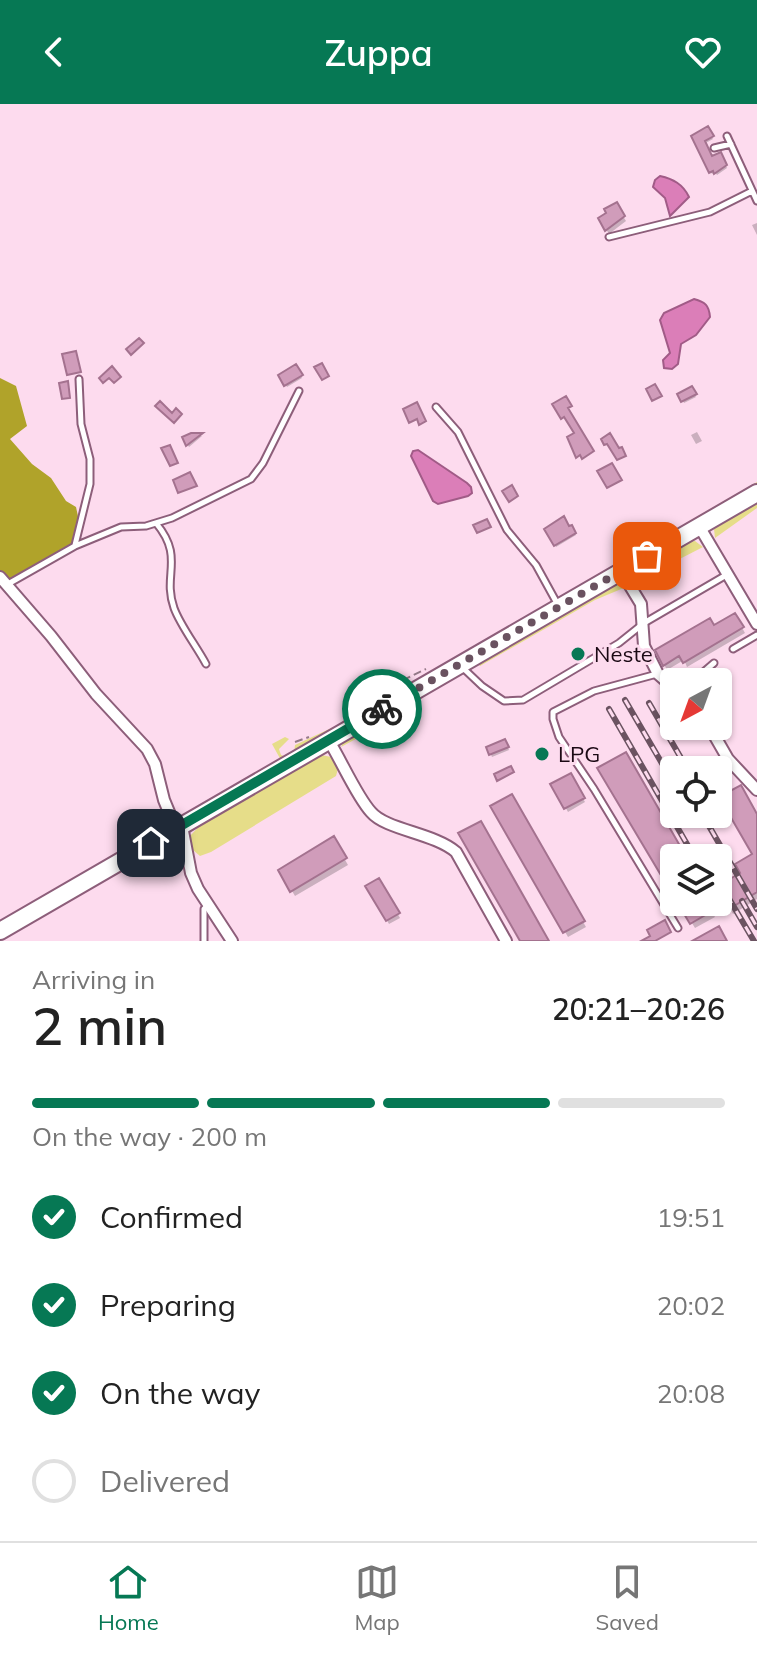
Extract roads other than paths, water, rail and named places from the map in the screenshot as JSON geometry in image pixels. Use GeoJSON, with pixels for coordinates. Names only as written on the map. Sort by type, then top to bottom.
{"type":"FeatureCollection","features":[{"type":"Feature","properties":{"kind":"main road"},"geometry":{"type":"LineString","coordinates":[[0,931],[757,493]]}},
{"type":"Feature","properties":{"kind":"street"},"geometry":{"type":"LineString","coordinates":[[699,526],[757,624]]}},
{"type":"Feature","properties":{"kind":"street"},"geometry":{"type":"LineString","coordinates":[[621,571],[641,604],[644,646],[658,674]]}},
{"type":"Feature","properties":{"kind":"street"},"geometry":{"type":"LineString","coordinates":[[4,581],[105,704],[147,749],[155,764],[164,800],[179,827],[191,873],[207,906],[232,941]]}},
{"type":"Feature","properties":{"kind":"street"},"geometry":{"type":"LineString","coordinates":[[717,740],[728,759],[757,790]]}},
{"type":"Feature","properties":{"kind":"street"},"geometry":{"type":"LineString","coordinates":[[329,741],[372,814],[446,843],[456,852],[506,941]]}},
{"type":"Feature","properties":{"kind":"lane"},"geometry":{"type":"LineString","coordinates":[[727,136],[757,201]]}},
{"type":"Feature","properties":{"kind":"lane"},"geometry":{"type":"LineString","coordinates":[[714,148],[731,144]]}},
{"type":"Feature","properties":{"kind":"lane"},"geometry":{"type":"LineString","coordinates":[[609,237],[710,212],[752,191]]}},
{"type":"Feature","properties":{"kind":"lane"},"geometry":{"type":"LineString","coordinates":[[75,546],[90,484],[90,459],[81,424],[79,379]]}},
{"type":"Feature","properties":{"kind":"lane"},"geometry":{"type":"LineString","coordinates":[[4,581],[121,527],[156,523],[210,502],[251,479],[263,463],[299,391]]}},
{"type":"Feature","properties":{"kind":"lane"},"geometry":{"type":"LineString","coordinates":[[436,407],[458,432],[507,530],[536,565],[558,606]]}},
{"type":"Feature","properties":{"kind":"lane"},"geometry":{"type":"LineString","coordinates":[[156,523],[168,538],[172,555],[174,608],[206,664]]}},
{"type":"Feature","properties":{"kind":"lane"},"geometry":{"type":"LineString","coordinates":[[460,663],[482,686],[504,701],[523,700],[728,574]]}},
{"type":"Feature","properties":{"kind":"lane"},"geometry":{"type":"LineString","coordinates":[[733,649],[757,635]]}},
{"type":"Feature","properties":{"kind":"lane"},"geometry":{"type":"LineString","coordinates":[[708,668],[714,663]]}},
{"type":"Feature","properties":{"kind":"lane"},"geometry":{"type":"LineString","coordinates":[[658,674],[594,691],[553,712],[553,719],[559,737],[678,928]]}},
{"type":"Feature","properties":{"kind":"lane"},"geometry":{"type":"LineString","coordinates":[[204,941],[204,909],[207,906]]}},
{"type":"Feature","properties":{"kind":"railway"},"geometry":{"type":"LineString","coordinates":[[625,700],[660,760]]}},
{"type":"Feature","properties":{"kind":"railway"},"geometry":{"type":"LineString","coordinates":[[649,703],[680,756]]}},
{"type":"Feature","properties":{"kind":"railway"},"geometry":{"type":"LineString","coordinates":[[609,709],[687,844]]}},
{"type":"Feature","properties":{"kind":"railway"},"geometry":{"type":"LineString","coordinates":[[710,828],[757,909]]}},
{"type":"Feature","properties":{"kind":"railway"},"geometry":{"type":"LineString","coordinates":[[742,901],[757,927]]}},
{"type":"Feature","properties":{"kind":"railway"},"geometry":{"type":"LineString","coordinates":[[732,904],[754,941]]}},
{"type":"Feature","properties":{"kind":"place","name":"Neste"},"geometry":{"type":"Point","coordinates":[578,654]}},
{"type":"Feature","properties":{"kind":"place","name":"LPG"},"geometry":{"type":"Point","coordinates":[542,754]}}]}
